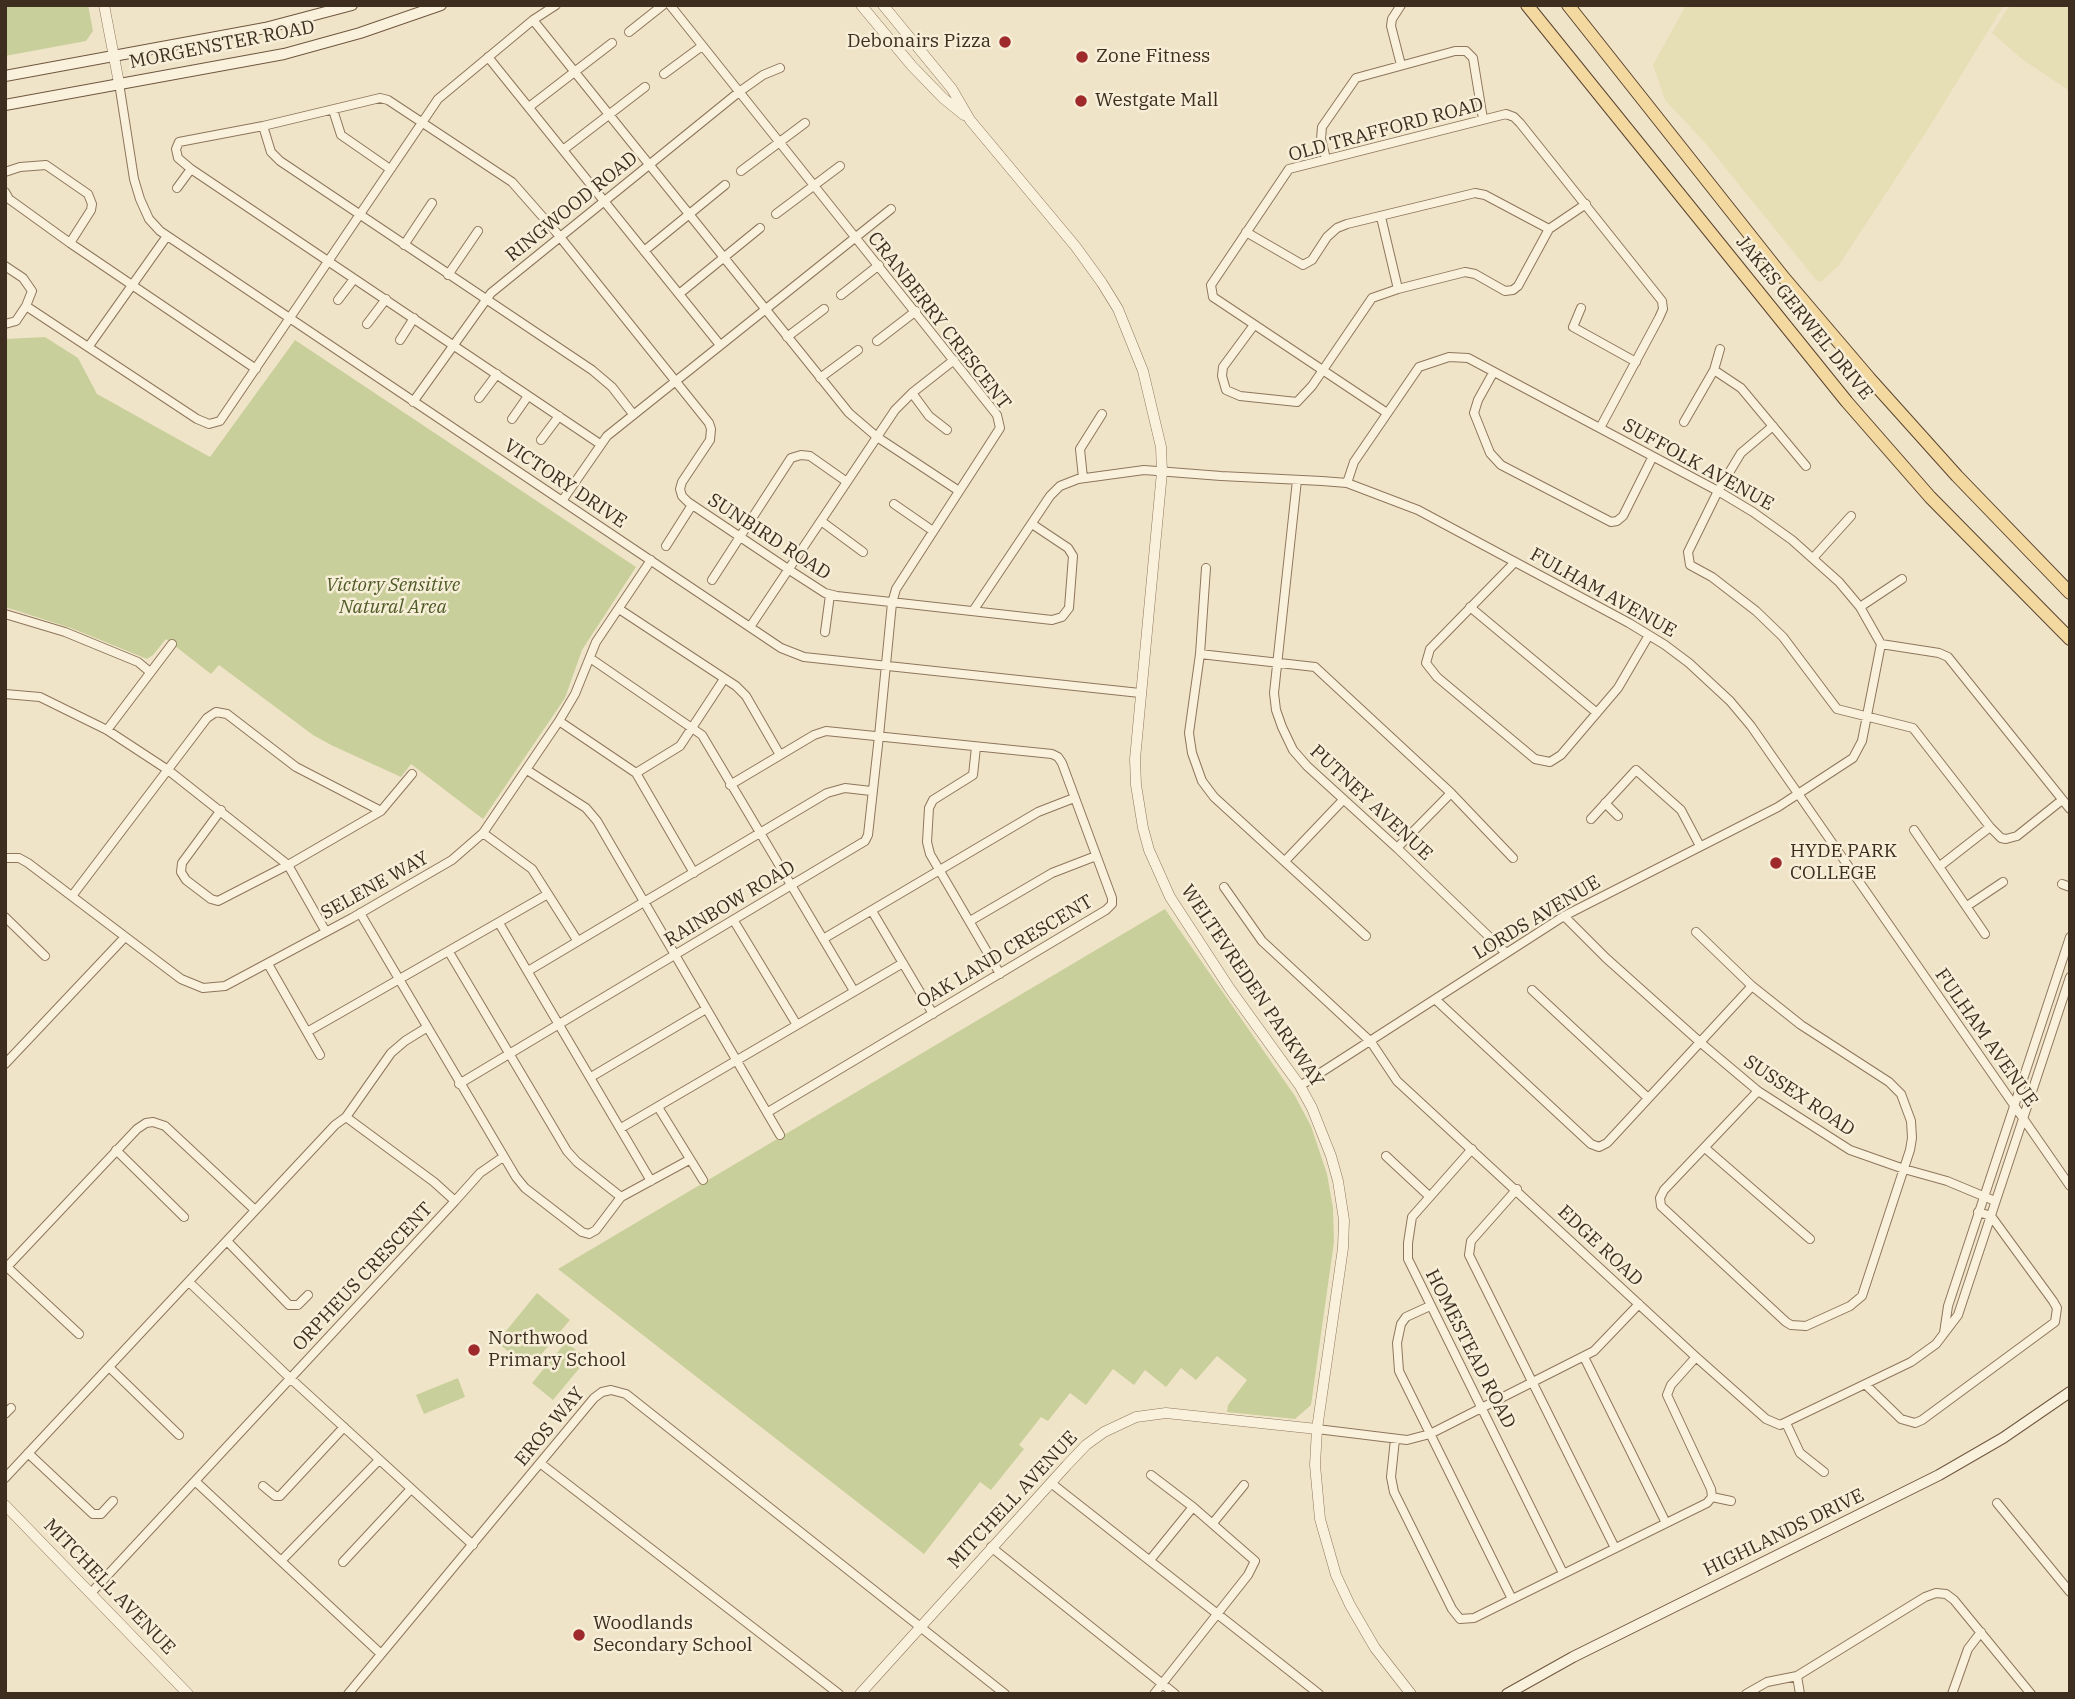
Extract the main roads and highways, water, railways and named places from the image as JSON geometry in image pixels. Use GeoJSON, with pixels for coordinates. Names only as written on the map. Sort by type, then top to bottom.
{"type":"FeatureCollection","features":[{"type":"Feature","properties":{"kind":"main road","name":"MORGENSTER ROAD"},"geometry":{"type":"LineString","coordinates":[[5,76],[265,28],[352,5]]}},
{"type":"Feature","properties":{"kind":"main road","name":"MORGENSTER ROAD"},"geometry":{"type":"LineString","coordinates":[[5,105],[284,54],[360,33],[441,5]]}},
{"type":"Feature","properties":{"kind":"main road","name":"JAKES GERWEL DRIVE"},"geometry":{"type":"LineString","coordinates":[[1527,5],[1855,411],[1930,497],[2070,639]]}},
{"type":"Feature","properties":{"kind":"main road","name":"JAKES GERWEL DRIVE"},"geometry":{"type":"LineString","coordinates":[[1569,5],[1784,278],[1931,447],[2070,593]]}},
{"type":"Feature","properties":{"kind":"main road","name":"HIGHLANDS DRIVE"},"geometry":{"type":"LineString","coordinates":[[1507,1694],[1573,1657],[1939,1475],[2013,1432],[2070,1392]]}},
{"type":"Feature","properties":{"kind":"place","name":"Debonairs Pizza"},"geometry":{"type":"Point","coordinates":[1005,42]}},
{"type":"Feature","properties":{"kind":"place","name":"Zone Fitness"},"geometry":{"type":"Point","coordinates":[1082,57]}},
{"type":"Feature","properties":{"kind":"place","name":"Westgate Mall"},"geometry":{"type":"Point","coordinates":[1081,101]}},
{"type":"Feature","properties":{"kind":"place","name":"HYDE PARK COLLEGE"},"geometry":{"type":"Point","coordinates":[1776,863]}},
{"type":"Feature","properties":{"kind":"place","name":"Northwood Primary School"},"geometry":{"type":"Point","coordinates":[474,1350]}},
{"type":"Feature","properties":{"kind":"place","name":"Woodlands Secondary School"},"geometry":{"type":"Point","coordinates":[579,1635]}},
{"type":"Feature","properties":{"kind":"park label","name":"Victory Sensitive Natural Area"},"geometry":{"type":"Point","coordinates":[393,597]}}]}
